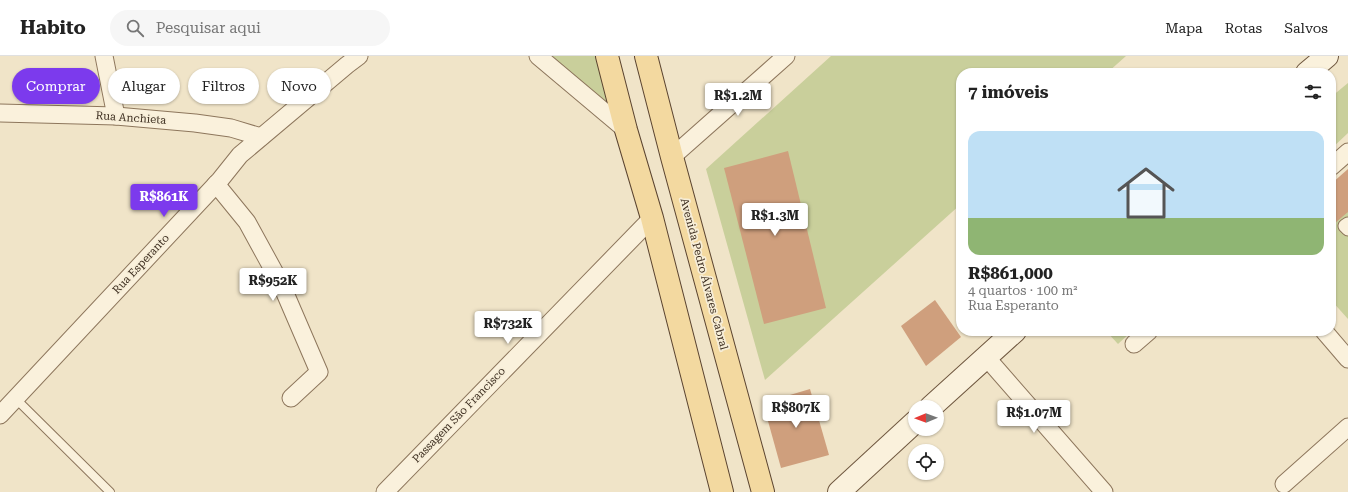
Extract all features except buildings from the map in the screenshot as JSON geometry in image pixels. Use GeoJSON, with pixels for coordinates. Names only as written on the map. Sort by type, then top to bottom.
{"type":"FeatureCollection","features":[{"type":"Feature","properties":{"kind":"main road"},"geometry":{"type":"LineString","coordinates":[[607,56],[626,130],[652,218],[722,492]]}},
{"type":"Feature","properties":{"kind":"main road","name":"Avenida Pedro Álvares Cabral"},"geometry":{"type":"LineString","coordinates":[[646,56],[763,492]]}},
{"type":"Feature","properties":{"kind":"main road"},"geometry":{"type":"LineString","coordinates":[[1313,68],[1327,56]]}},
{"type":"Feature","properties":{"kind":"main road"},"geometry":{"type":"LineString","coordinates":[[939,400],[1009,336]]}},
{"type":"Feature","properties":{"kind":"main road"},"geometry":{"type":"LineString","coordinates":[[844,490],[908,429]]}},
{"type":"Feature","properties":{"kind":"street"},"geometry":{"type":"LineString","coordinates":[[104,56],[116,116]]}},
{"type":"Feature","properties":{"kind":"street"},"geometry":{"type":"LineString","coordinates":[[538,56],[626,130]]}},
{"type":"Feature","properties":{"kind":"street"},"geometry":{"type":"LineString","coordinates":[[672,157],[786,56]]}},
{"type":"Feature","properties":{"kind":"street","name":"Rua Esperanto"},"geometry":{"type":"LineString","coordinates":[[0,415],[216,184],[240,155],[348,59]]}},
{"type":"Feature","properties":{"kind":"street","name":"Rua Anchieta"},"geometry":{"type":"LineString","coordinates":[[0,113],[116,116],[231,128],[261,137]]}},
{"type":"Feature","properties":{"kind":"street"},"geometry":{"type":"LineString","coordinates":[[1336,163],[1348,152]]}},
{"type":"Feature","properties":{"kind":"street"},"geometry":{"type":"LineString","coordinates":[[216,184],[247,222],[275,273],[319,372],[291,398]]}},
{"type":"Feature","properties":{"kind":"street","name":"Passagem São Francisco"},"geometry":{"type":"LineString","coordinates":[[385,492],[652,218]]}},
{"type":"Feature","properties":{"kind":"street"},"geometry":{"type":"LineString","coordinates":[[1348,224],[1345,226],[1348,229]]}},
{"type":"Feature","properties":{"kind":"street"},"geometry":{"type":"LineString","coordinates":[[1134,344],[1143,336]]}},
{"type":"Feature","properties":{"kind":"street"},"geometry":{"type":"LineString","coordinates":[[1328,336],[1348,359]]}},
{"type":"Feature","properties":{"kind":"street"},"geometry":{"type":"LineString","coordinates":[[986,356],[1104,492]]}},
{"type":"Feature","properties":{"kind":"street"},"geometry":{"type":"LineString","coordinates":[[1284,484],[1348,427]]}},
{"type":"Feature","properties":{"kind":"lane"},"geometry":{"type":"LineString","coordinates":[[16,398],[110,492]]}},
{"type":"Feature","properties":{"kind":"green space"},"geometry":{"type":"Polygon","coordinates":[[[545,56],[607,56],[626,130],[545,56]]]}},
{"type":"Feature","properties":{"kind":"green space"},"geometry":{"type":"Polygon","coordinates":[[[831,56],[1126,56],[1113,68],[956,68],[956,208],[765,380],[706,169],[831,56]]]}},
{"type":"Feature","properties":{"kind":"green space"},"geometry":{"type":"Polygon","coordinates":[[[1348,83],[1348,133],[1336,144],[1336,93],[1348,83]]]}},
{"type":"Feature","properties":{"kind":"green space"},"geometry":{"type":"Polygon","coordinates":[[[1348,175],[1348,319],[1336,306],[1336,186],[1348,175]]]}},
{"type":"Feature","properties":{"kind":"green space"},"geometry":{"type":"Polygon","coordinates":[[[1111,336],[1127,336],[1118,344],[1111,336]]]}}]}
